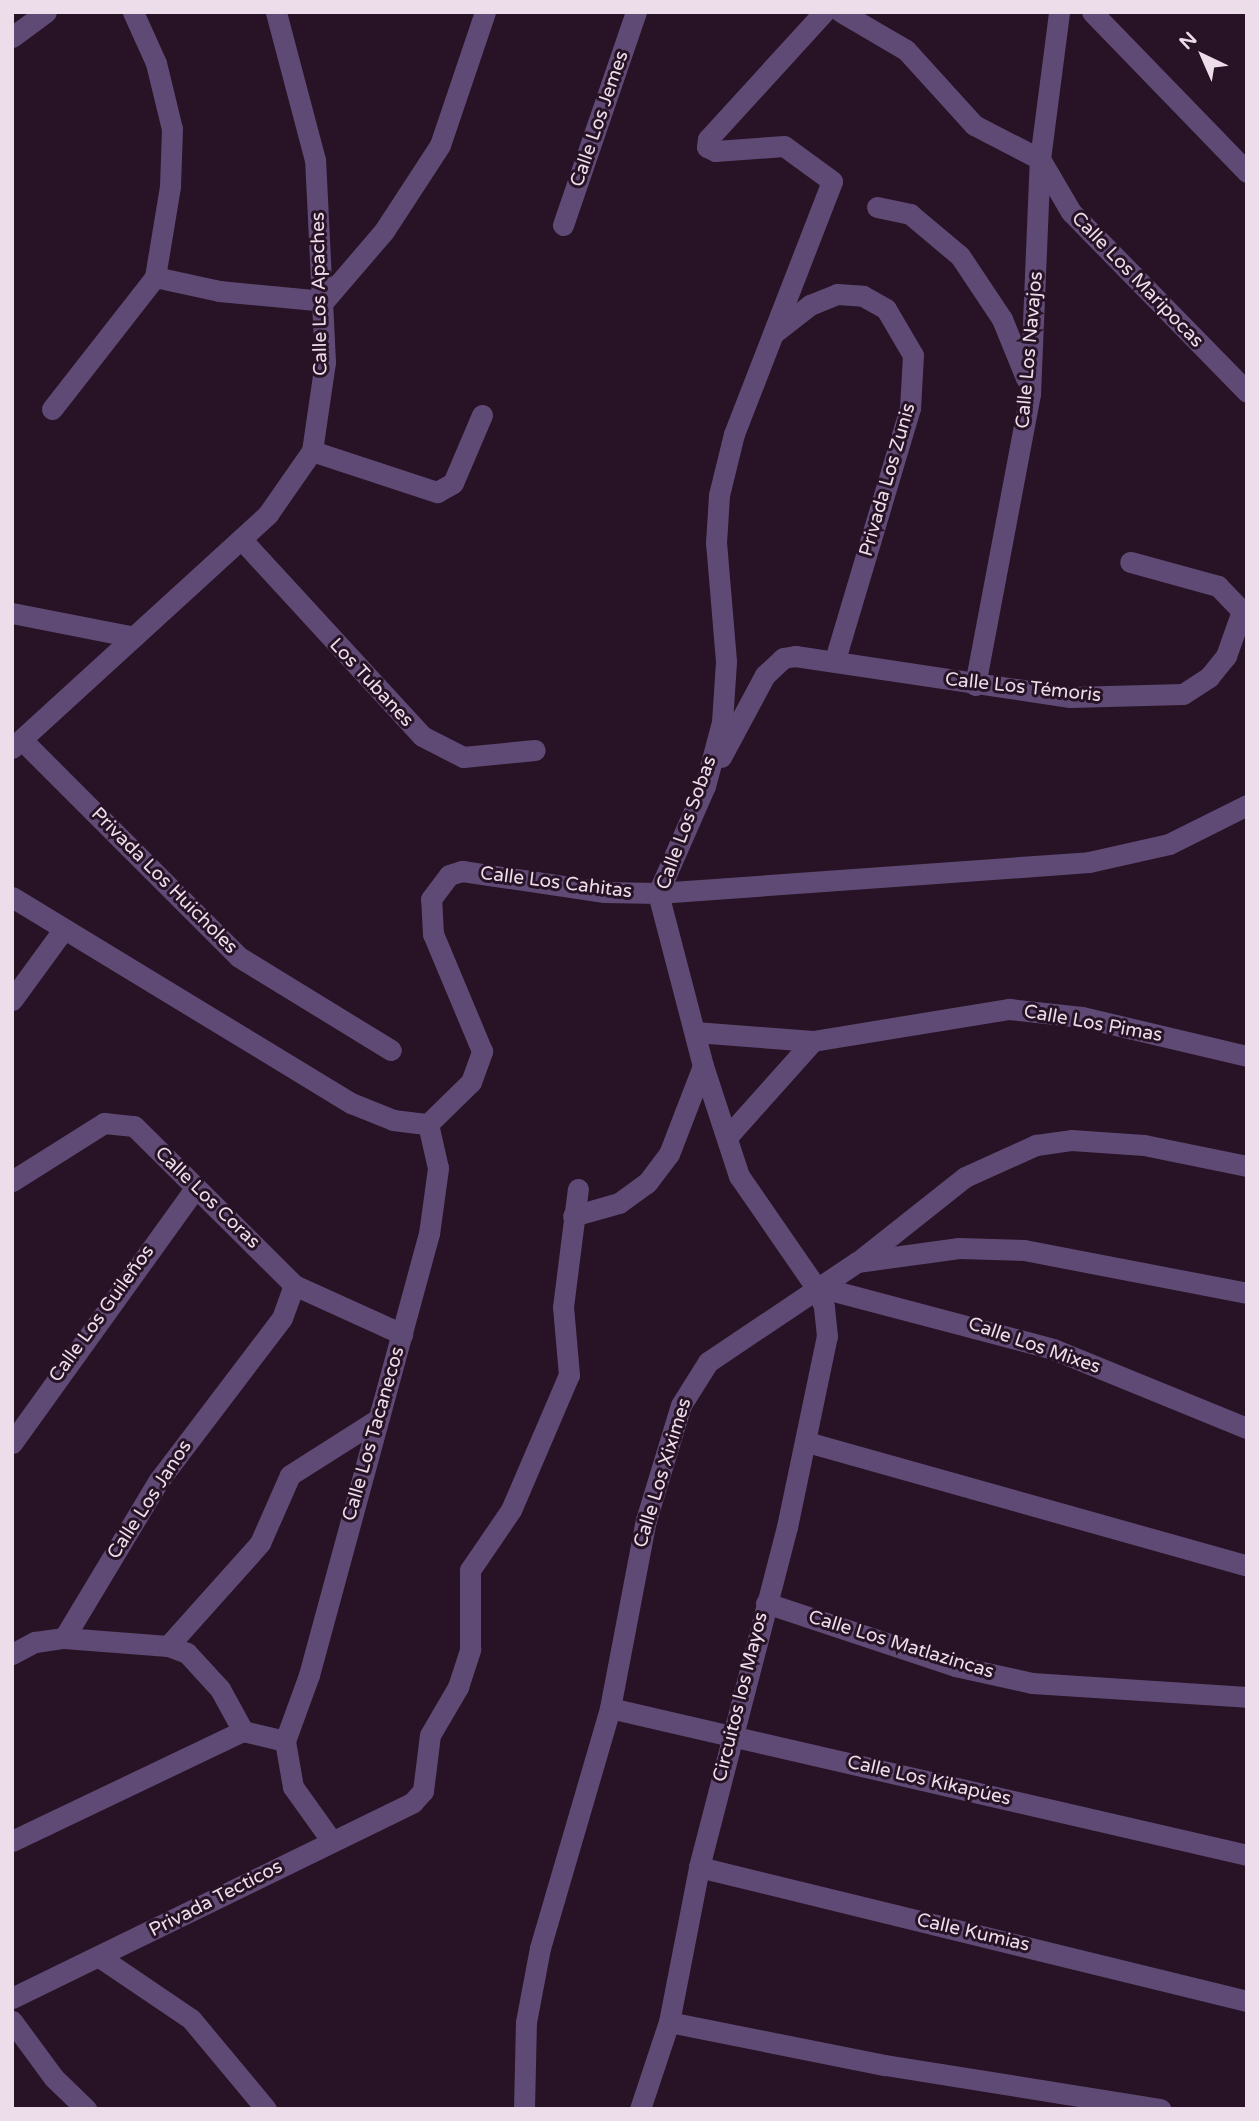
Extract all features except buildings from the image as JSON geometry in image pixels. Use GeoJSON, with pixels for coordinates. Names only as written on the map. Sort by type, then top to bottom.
{"type":"FeatureCollection","features":[{"type":"Feature","properties":{"kind":"street"},"geometry":{"type":"LineString","coordinates":[[12,37],[46,12]]}},
{"type":"Feature","properties":{"kind":"street"},"geometry":{"type":"LineString","coordinates":[[52,409],[155,277],[170,186],[172,129],[156,63],[133,12]]}},
{"type":"Feature","properties":{"kind":"street","name":"Calle Los Apaches"},"geometry":{"type":"LineString","coordinates":[[17,744],[242,540],[284,495],[312,451],[325,362],[315,160],[276,12]]}},
{"type":"Feature","properties":{"kind":"street"},"geometry":{"type":"LineString","coordinates":[[155,277],[219,291],[324,301],[384,231],[440,145],[485,12]]}},
{"type":"Feature","properties":{"kind":"street","name":"Calle Los Jemes"},"geometry":{"type":"LineString","coordinates":[[563,225],[636,12]]}},
{"type":"Feature","properties":{"kind":"street","name":"Calle Los Sobas"},"geometry":{"type":"LineString","coordinates":[[815,1286],[748,1194],[703,1066],[658,893],[705,786],[725,691],[716,543],[719,495],[734,434],[832,181],[784,146],[715,151],[707,147],[708,139],[824,12]]}},
{"type":"Feature","properties":{"kind":"street"},"geometry":{"type":"LineString","coordinates":[[842,12],[906,50],[974,125],[1040,159]]}},
{"type":"Feature","properties":{"kind":"street","name":"Calle Los Navajos"},"geometry":{"type":"LineString","coordinates":[[975,685],[1030,394],[1040,159],[1059,12]]}},
{"type":"Feature","properties":{"kind":"street"},"geometry":{"type":"LineString","coordinates":[[1092,12],[1247,172]]}},
{"type":"Feature","properties":{"kind":"street","name":"Calle Los Maripocas"},"geometry":{"type":"LineString","coordinates":[[1040,159],[1071,212],[1247,392]]}},
{"type":"Feature","properties":{"kind":"street"},"geometry":{"type":"LineString","coordinates":[[877,207],[910,214],[960,256],[1002,319],[1030,394]]}},
{"type":"Feature","properties":{"kind":"street","name":"Privada Los Zunis"},"geometry":{"type":"LineString","coordinates":[[771,336],[810,305],[837,294],[863,296],[886,309],[914,355],[910,408],[835,660]]}},
{"type":"Feature","properties":{"kind":"street"},"geometry":{"type":"LineString","coordinates":[[312,451],[437,492],[453,483],[482,415]]}},
{"type":"Feature","properties":{"kind":"street","name":"Los Tubanes"},"geometry":{"type":"LineString","coordinates":[[242,540],[422,736],[463,757],[535,750]]}},
{"type":"Feature","properties":{"kind":"street","name":"Calle Los Témoris"},"geometry":{"type":"LineString","coordinates":[[705,786],[772,666],[795,656],[835,660],[975,685],[1070,697],[1158,698],[1183,694],[1209,677],[1226,656],[1241,621],[1238,601],[1192,576],[1130,562]]}},
{"type":"Feature","properties":{"kind":"street"},"geometry":{"type":"LineString","coordinates":[[12,613],[134,637]]}},
{"type":"Feature","properties":{"kind":"street","name":"Privada Los Huicholes"},"geometry":{"type":"LineString","coordinates":[[17,744],[239,957],[391,1050]]}},
{"type":"Feature","properties":{"kind":"street","name":"Calle Los Cahitas"},"geometry":{"type":"LineString","coordinates":[[428,1124],[471,1082],[482,1051],[431,925],[431,899],[449,875],[462,871],[604,892],[658,893],[1089,862],[1169,844],[1247,805]]}},
{"type":"Feature","properties":{"kind":"street"},"geometry":{"type":"LineString","coordinates":[[12,897],[351,1103],[393,1120],[428,1124]]}},
{"type":"Feature","properties":{"kind":"street"},"geometry":{"type":"LineString","coordinates":[[12,1000],[63,930]]}},
{"type":"Feature","properties":{"kind":"street","name":"Calle Los Pimas"},"geometry":{"type":"LineString","coordinates":[[695,1032],[813,1041],[1020,1010],[1082,1017],[1247,1056]]}},
{"type":"Feature","properties":{"kind":"street"},"geometry":{"type":"LineString","coordinates":[[728,1136],[813,1041]]}},
{"type":"Feature","properties":{"kind":"street"},"geometry":{"type":"LineString","coordinates":[[578,1189],[573,1216],[619,1203],[647,1183],[669,1154],[703,1066]]}},
{"type":"Feature","properties":{"kind":"street","name":"Calle Los Coras"},"geometry":{"type":"LineString","coordinates":[[14,1182],[86,1132],[119,1122],[134,1126],[294,1285],[402,1334]]}},
{"type":"Feature","properties":{"kind":"street","name":"Calle Los Tacanecos"},"geometry":{"type":"LineString","coordinates":[[331,1840],[293,1787],[285,1741],[309,1675],[375,1421],[429,1234],[438,1168],[428,1124]]}},
{"type":"Feature","properties":{"kind":"street"},"geometry":{"type":"LineString","coordinates":[[857,1262],[965,1177],[1036,1145],[1071,1140],[1144,1145],[1247,1166]]}},
{"type":"Feature","properties":{"kind":"street","name":"Calle Los Guileños"},"geometry":{"type":"LineString","coordinates":[[12,1443],[195,1188]]}},
{"type":"Feature","properties":{"kind":"street","name":"Privada Tecticos"},"geometry":{"type":"LineString","coordinates":[[12,1998],[101,1958],[418,1798],[426,1780],[430,1735],[457,1687],[470,1649],[470,1570],[511,1510],[569,1375],[563,1307],[573,1216]]}},
{"type":"Feature","properties":{"kind":"street","name":"Calle Los Xiximes"},"geometry":{"type":"LineString","coordinates":[[524,2109],[526,2022],[540,1948],[610,1708],[637,1557],[687,1393],[708,1362],[815,1286],[857,1262],[1002,1247],[1247,1293]]}},
{"type":"Feature","properties":{"kind":"street","name":"Calle Los Janos"},"geometry":{"type":"LineString","coordinates":[[64,1638],[159,1480],[282,1318],[294,1285]]}},
{"type":"Feature","properties":{"kind":"street","name":"Calle Los Mixes"},"geometry":{"type":"LineString","coordinates":[[815,1286],[1053,1349],[1247,1428]]}},
{"type":"Feature","properties":{"kind":"street","name":"Circuitos los Mayos"},"geometry":{"type":"LineString","coordinates":[[640,2109],[669,2022],[699,1867],[807,1443],[827,1336],[824,1306],[815,1286]]}},
{"type":"Feature","properties":{"kind":"street"},"geometry":{"type":"LineString","coordinates":[[168,1646],[260,1543],[290,1475],[375,1421]]}},
{"type":"Feature","properties":{"kind":"street"},"geometry":{"type":"LineString","coordinates":[[807,1443],[1247,1566]]}},
{"type":"Feature","properties":{"kind":"street","name":"Calle Los Matlazincas"},"geometry":{"type":"LineString","coordinates":[[766,1603],[955,1666],[1032,1683],[1247,1697]]}},
{"type":"Feature","properties":{"kind":"street"},"geometry":{"type":"LineString","coordinates":[[12,1654],[36,1642],[64,1638],[168,1646],[205,1670],[243,1731]]}},
{"type":"Feature","properties":{"kind":"street","name":"Calle Los Kikapúes"},"geometry":{"type":"LineString","coordinates":[[610,1708],[1247,1855]]}},
{"type":"Feature","properties":{"kind":"street"},"geometry":{"type":"LineString","coordinates":[[12,1840],[243,1731],[285,1741]]}},
{"type":"Feature","properties":{"kind":"street","name":"Calle Kumias"},"geometry":{"type":"LineString","coordinates":[[699,1867],[1247,2001]]}},
{"type":"Feature","properties":{"kind":"street"},"geometry":{"type":"LineString","coordinates":[[101,1958],[191,2019],[266,2109]]}},
{"type":"Feature","properties":{"kind":"street"},"geometry":{"type":"LineString","coordinates":[[12,2021],[54,2078],[86,2109]]}},
{"type":"Feature","properties":{"kind":"street"},"geometry":{"type":"LineString","coordinates":[[669,2022],[885,2065],[1161,2109]]}}]}
